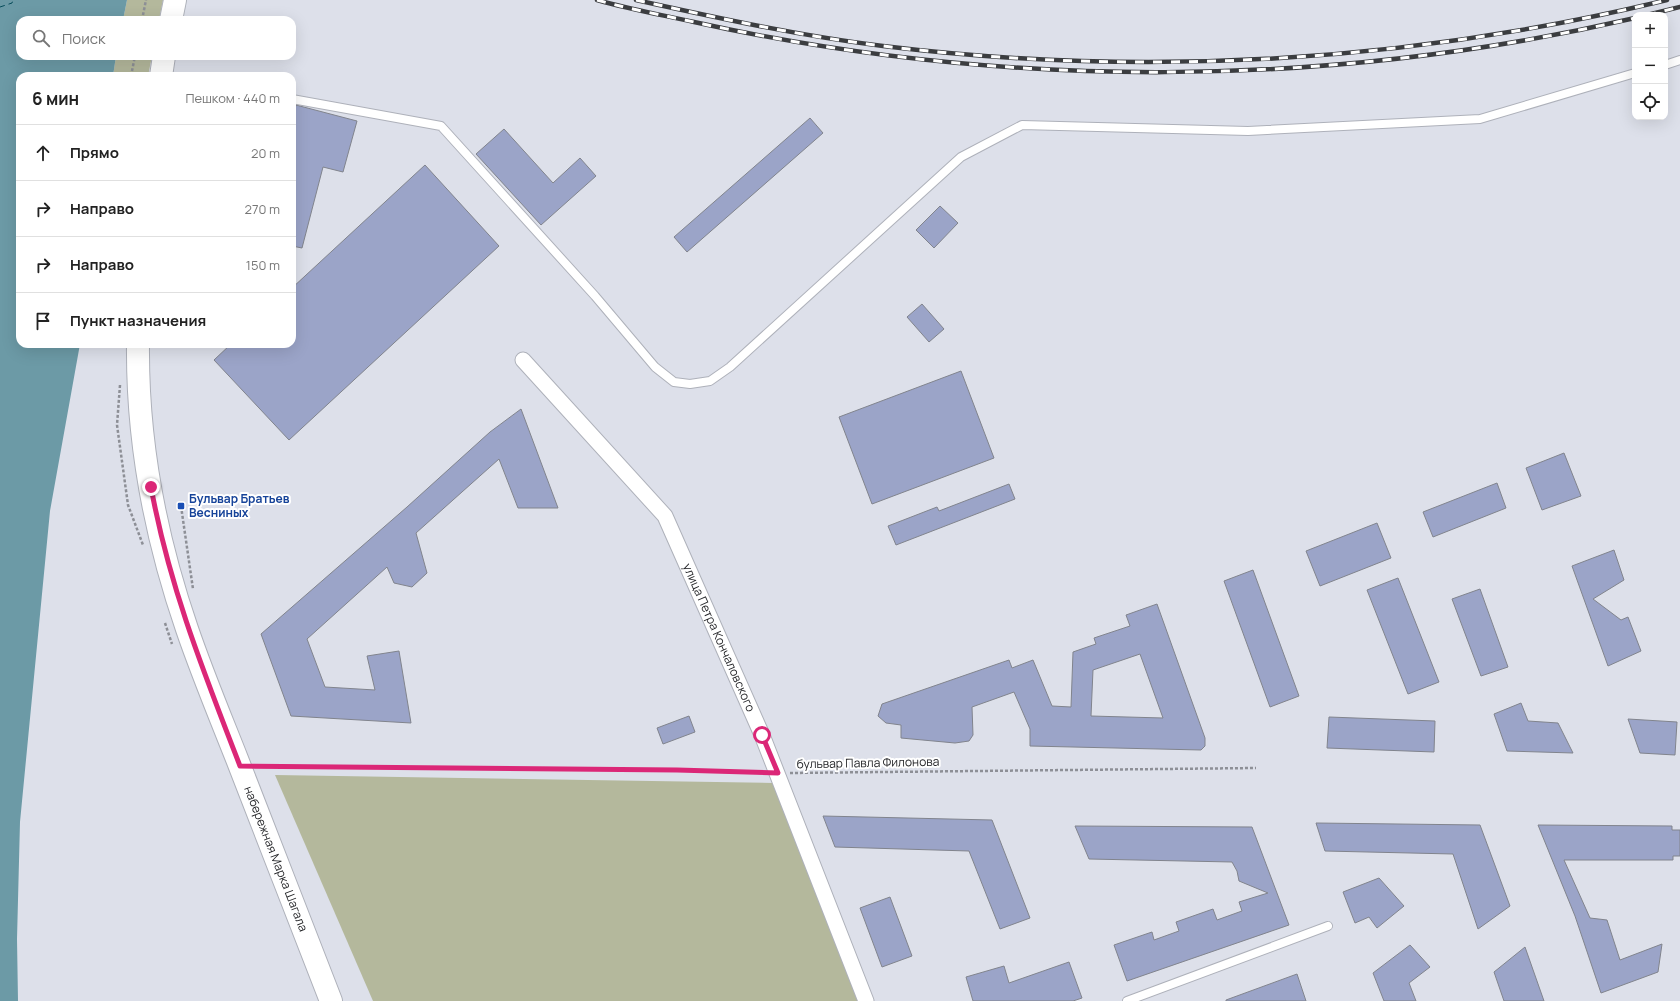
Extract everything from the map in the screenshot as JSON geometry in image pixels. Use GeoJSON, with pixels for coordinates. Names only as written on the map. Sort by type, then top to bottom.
{"type":"FeatureCollection","features":[{"type":"Feature","properties":{"kind":"main road"},"geometry":{"type":"LineString","coordinates":[[172,16],[175,0]]}},
{"type":"Feature","properties":{"kind":"main road"},"geometry":{"type":"LineString","coordinates":[[161,72],[163,60]]}},
{"type":"Feature","properties":{"kind":"main road","name":"набережная Марка Шагала"},"geometry":{"type":"LineString","coordinates":[[138,348],[139,386],[145,446],[161,538],[188,630],[331,1001]]}},
{"type":"Feature","properties":{"kind":"street","name":"улица Петра Кончаловского"},"geometry":{"type":"LineString","coordinates":[[523,360],[665,516],[778,773],[866,1001]]}},
{"type":"Feature","properties":{"kind":"lane"},"geometry":{"type":"LineString","coordinates":[[1668,64],[1680,60]]}},
{"type":"Feature","properties":{"kind":"lane"},"geometry":{"type":"LineString","coordinates":[[296,100],[441,126],[595,296],[655,367],[674,382],[690,384],[710,381],[730,367],[961,157],[1022,124],[1248,131],[1480,119],[1632,74]]}},
{"type":"Feature","properties":{"kind":"lane"},"geometry":{"type":"LineString","coordinates":[[1127,1001],[1328,926]]}},
{"type":"Feature","properties":{"kind":"path"},"geometry":{"type":"LineString","coordinates":[[143,16],[146,0]]}},
{"type":"Feature","properties":{"kind":"path"},"geometry":{"type":"LineString","coordinates":[[132,72],[134,60]]}},
{"type":"Feature","properties":{"kind":"path"},"geometry":{"type":"LineString","coordinates":[[181,506],[194,592]]}},
{"type":"Feature","properties":{"kind":"path","name":"бульвар Павла Филонова"},"geometry":{"type":"LineString","coordinates":[[240,766],[677,770],[778,773],[1256,768]]}},
{"type":"Feature","properties":{"kind":"green space"},"geometry":{"type":"Polygon","coordinates":[[[127,0],[163,0],[160,16],[124,16],[127,0]]]}},
{"type":"Feature","properties":{"kind":"green space"},"geometry":{"type":"Polygon","coordinates":[[[115,60],[151,60],[149,72],[114,72],[115,60]]]}},
{"type":"Feature","properties":{"kind":"green space"},"geometry":{"type":"Polygon","coordinates":[[[275,775],[773,783],[858,1001],[373,1001],[275,775]]]}},
{"type":"Feature","properties":{"kind":"water"},"geometry":{"type":"Polygon","coordinates":[[[0,0],[127,0],[124,16],[16,16],[16,60],[115,60],[114,72],[16,72],[16,348],[79,348],[50,511],[20,822],[17,939],[18,1001],[0,1001],[0,0]]]}},
{"type":"Feature","properties":{"kind":"building"},"geometry":{"type":"Polygon","coordinates":[[[296,105],[357,121],[343,172],[323,167],[302,248],[296,247],[296,105]]]}},
{"type":"Feature","properties":{"kind":"building"},"geometry":{"type":"Polygon","coordinates":[[[810,118],[823,133],[687,252],[674,237],[810,118]]]}},
{"type":"Feature","properties":{"kind":"building"},"geometry":{"type":"Polygon","coordinates":[[[504,129],[553,183],[580,158],[596,176],[541,225],[476,154],[504,129]]]}},
{"type":"Feature","properties":{"kind":"building"},"geometry":{"type":"Polygon","coordinates":[[[425,165],[499,246],[289,440],[214,360],[227,348],[296,348],[296,284],[425,165]]]}},
{"type":"Feature","properties":{"kind":"building"},"geometry":{"type":"Polygon","coordinates":[[[940,206],[958,223],[934,248],[916,230],[940,206]]]}},
{"type":"Feature","properties":{"kind":"building"},"geometry":{"type":"Polygon","coordinates":[[[922,304],[944,329],[929,342],[907,317],[922,304]]]}},
{"type":"Feature","properties":{"kind":"building"},"geometry":{"type":"Polygon","coordinates":[[[961,371],[994,458],[872,504],[839,417],[961,371]]]}},
{"type":"Feature","properties":{"kind":"building"},"geometry":{"type":"Polygon","coordinates":[[[521,409],[558,508],[518,508],[499,459],[416,533],[427,573],[412,587],[394,583],[387,567],[307,639],[325,687],[375,690],[367,656],[399,651],[411,723],[291,716],[261,634],[407,507],[490,432],[521,409]]]}},
{"type":"Feature","properties":{"kind":"building"},"geometry":{"type":"Polygon","coordinates":[[[1564,453],[1581,496],[1542,510],[1526,468],[1564,453]]]}},
{"type":"Feature","properties":{"kind":"building"},"geometry":{"type":"Polygon","coordinates":[[[1497,483],[1506,508],[1433,537],[1423,512],[1497,483]]]}},
{"type":"Feature","properties":{"kind":"building"},"geometry":{"type":"Polygon","coordinates":[[[1009,484],[1015,499],[896,545],[888,526],[937,507],[939,511],[1009,484]]]}},
{"type":"Feature","properties":{"kind":"building"},"geometry":{"type":"Polygon","coordinates":[[[1377,523],[1391,558],[1320,586],[1306,551],[1377,523]]]}},
{"type":"Feature","properties":{"kind":"building"},"geometry":{"type":"Polygon","coordinates":[[[1614,550],[1624,580],[1593,599],[1621,620],[1628,617],[1641,651],[1608,666],[1572,566],[1614,550]]]}},
{"type":"Feature","properties":{"kind":"building"},"geometry":{"type":"Polygon","coordinates":[[[1253,570],[1299,696],[1270,707],[1224,581],[1253,570]]]}},
{"type":"Feature","properties":{"kind":"building"},"geometry":{"type":"Polygon","coordinates":[[[1398,578],[1439,682],[1408,694],[1367,590],[1398,578]]]}},
{"type":"Feature","properties":{"kind":"building"},"geometry":{"type":"Polygon","coordinates":[[[1480,589],[1508,667],[1481,676],[1452,599],[1480,589]]]}},
{"type":"Feature","properties":{"kind":"building"},"geometry":{"type":"Polygon","coordinates":[[[1157,604],[1205,738],[1205,746],[1201,750],[1030,746],[1030,729],[1014,692],[972,707],[973,735],[969,741],[955,743],[901,738],[901,725],[886,723],[878,716],[882,704],[1009,660],[1012,668],[1033,660],[1052,706],[1071,707],[1073,652],[1096,644],[1094,638],[1130,626],[1126,615],[1157,604]],[[1140,654],[1093,670],[1091,716],[1163,718],[1140,654]]]}},
{"type":"Feature","properties":{"kind":"building"},"geometry":{"type":"Polygon","coordinates":[[[1521,703],[1528,721],[1558,723],[1573,753],[1507,751],[1494,714],[1521,703]]]}},
{"type":"Feature","properties":{"kind":"building"},"geometry":{"type":"Polygon","coordinates":[[[689,716],[695,732],[663,744],[657,728],[689,716]]]}},
{"type":"Feature","properties":{"kind":"building"},"geometry":{"type":"Polygon","coordinates":[[[1329,717],[1435,721],[1434,752],[1327,748],[1329,717]]]}},
{"type":"Feature","properties":{"kind":"building"},"geometry":{"type":"Polygon","coordinates":[[[1628,719],[1677,722],[1675,755],[1640,753],[1628,719]]]}},
{"type":"Feature","properties":{"kind":"building"},"geometry":{"type":"Polygon","coordinates":[[[823,816],[992,820],[1030,918],[1000,929],[969,851],[835,847],[823,816]]]}},
{"type":"Feature","properties":{"kind":"building"},"geometry":{"type":"Polygon","coordinates":[[[1316,823],[1480,825],[1510,906],[1478,929],[1453,854],[1325,851],[1316,823]]]}},
{"type":"Feature","properties":{"kind":"building"},"geometry":{"type":"Polygon","coordinates":[[[1538,825],[1672,826],[1672,830],[1680,830],[1680,856],[1673,856],[1673,860],[1564,860],[1590,918],[1607,920],[1620,960],[1662,944],[1658,972],[1601,993],[1575,916],[1538,825]]]}},
{"type":"Feature","properties":{"kind":"building"},"geometry":{"type":"Polygon","coordinates":[[[1075,826],[1252,827],[1289,925],[1127,981],[1114,945],[1152,932],[1154,940],[1179,931],[1176,922],[1213,909],[1217,920],[1242,911],[1239,902],[1268,893],[1239,881],[1237,871],[1232,862],[1089,859],[1075,826]]]}},
{"type":"Feature","properties":{"kind":"building"},"geometry":{"type":"Polygon","coordinates":[[[1379,878],[1404,906],[1377,928],[1369,917],[1355,923],[1343,892],[1379,878]]]}},
{"type":"Feature","properties":{"kind":"building"},"geometry":{"type":"Polygon","coordinates":[[[890,897],[912,956],[882,967],[860,908],[890,897]]]}},
{"type":"Feature","properties":{"kind":"building"},"geometry":{"type":"Polygon","coordinates":[[[1410,945],[1430,967],[1409,983],[1416,1001],[1384,1001],[1373,973],[1410,945]]]}},
{"type":"Feature","properties":{"kind":"building"},"geometry":{"type":"Polygon","coordinates":[[[1525,947],[1544,1001],[1504,1001],[1494,972],[1525,947]]]}},
{"type":"Feature","properties":{"kind":"building"},"geometry":{"type":"Polygon","coordinates":[[[1069,962],[1082,998],[1073,1001],[973,1001],[966,977],[1004,966],[1009,983],[1069,962]]]}},
{"type":"Feature","properties":{"kind":"building"},"geometry":{"type":"Polygon","coordinates":[[[1297,974],[1306,1001],[1226,1001],[1226,1000],[1297,974]]]}},
{"type":"Feature","properties":{"kind":"ferry route"},"geometry":{"type":"LineString","coordinates":[[0,7],[12,3],[13,0]]}},
{"type":"Feature","properties":{"kind":"railway"},"geometry":{"type":"LineString","coordinates":[[597,0],[694,22],[811,44],[928,60],[1046,69],[1165,72],[1283,68],[1401,58],[1519,41],[1632,19]]}},
{"type":"Feature","properties":{"kind":"railway"},"geometry":{"type":"LineString","coordinates":[[636,0],[790,32],[883,46],[982,56],[1081,61],[1179,62],[1277,58],[1375,50],[1473,38],[1570,21],[1667,0]]}},
{"type":"Feature","properties":{"kind":"railway"},"geometry":{"type":"LineString","coordinates":[[1659,12],[1680,7]]}},
{"type":"Feature","properties":{"kind":"place","name":"Бульвар Братьев Весниных"},"geometry":{"type":"Point","coordinates":[181,506]}},
{"type":"Feature","properties":{"kind":"route"},"geometry":{"type":"LineString","coordinates":[[151,487],[161,538],[178,600],[240,766],[677,770],[778,773],[762,735]]}}]}
